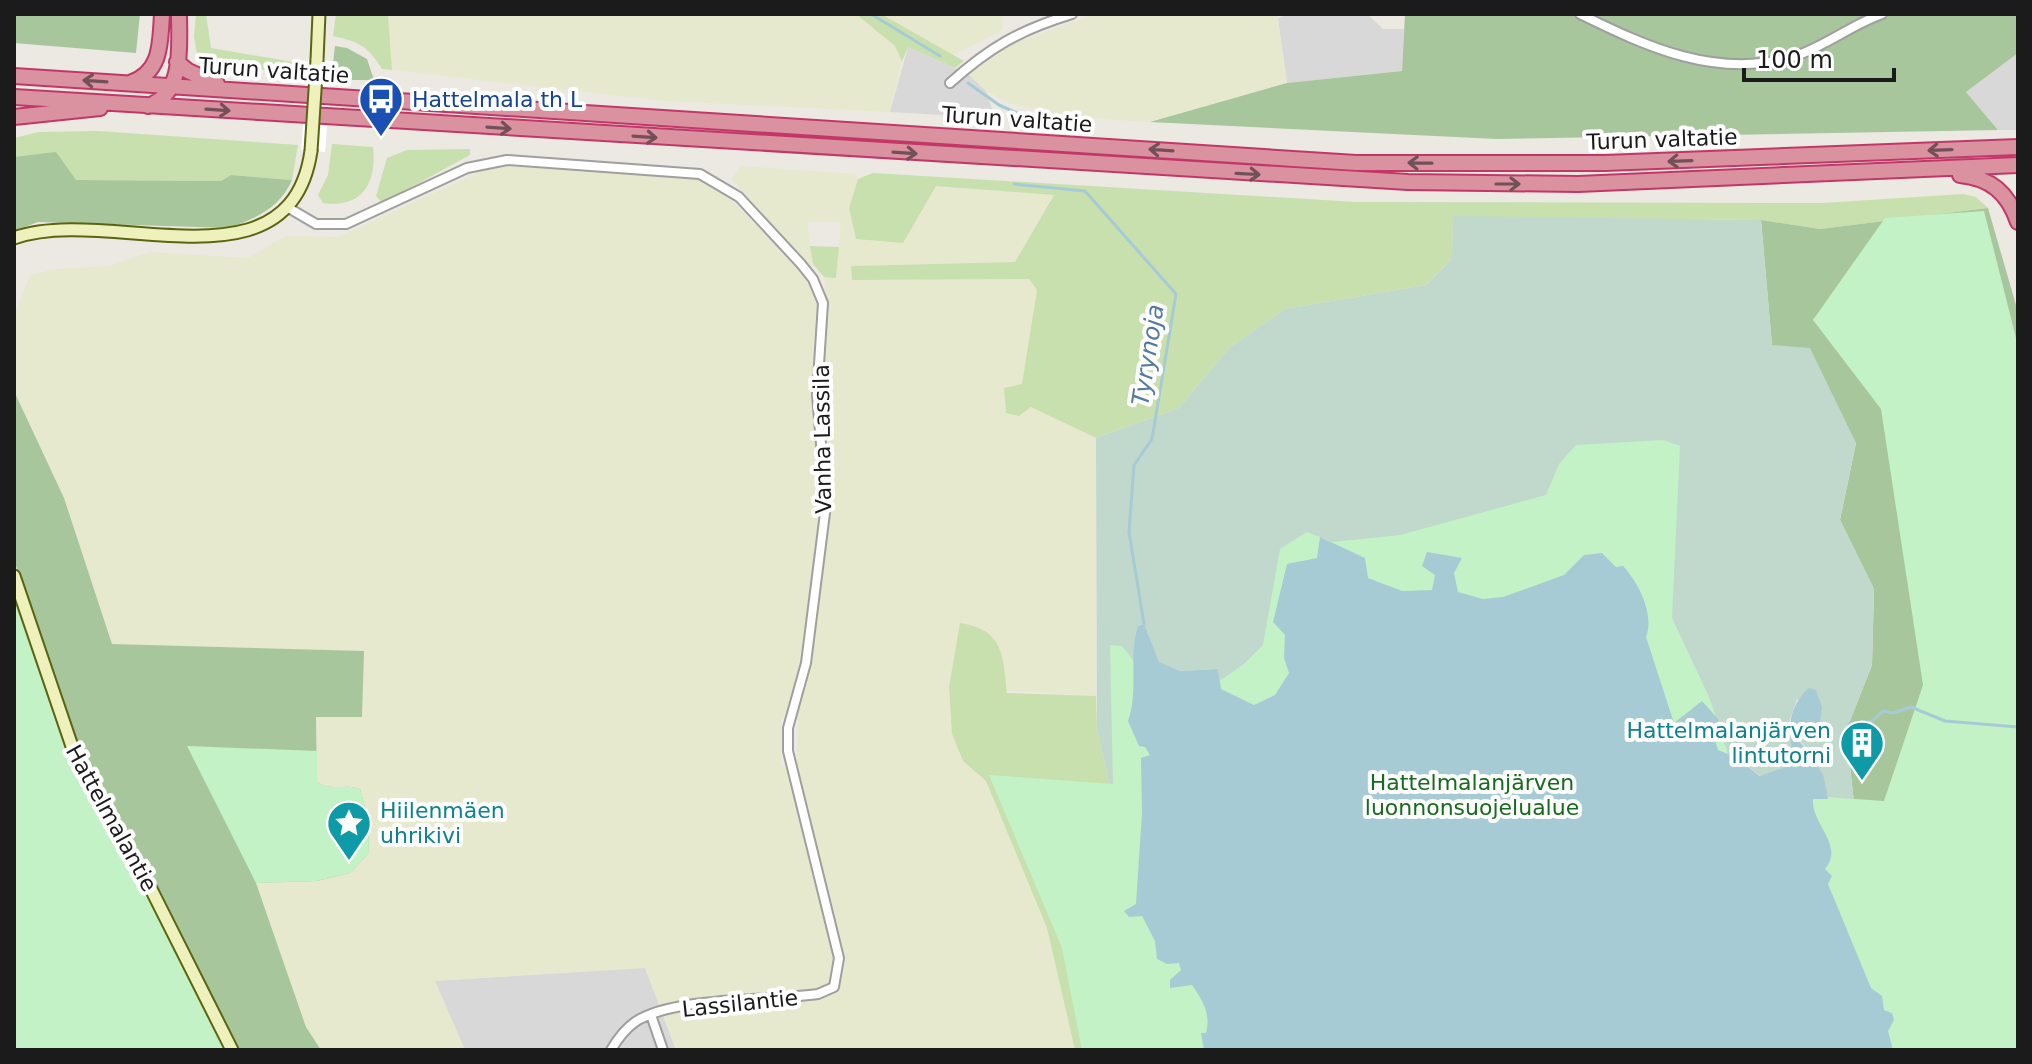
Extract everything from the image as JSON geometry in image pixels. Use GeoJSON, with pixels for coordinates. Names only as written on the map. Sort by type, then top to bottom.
{"type":"FeatureCollection","features":[{"type":"Feature","properties":{"kind":"highway"},"geometry":{"type":"LineString","coordinates":[[128,83],[147,74],[156,62],[162,14]]}},
{"type":"Feature","properties":{"kind":"highway"},"geometry":{"type":"LineString","coordinates":[[148,106],[163,99],[173,86],[179,14]]}},
{"type":"Feature","properties":{"kind":"highway"},"geometry":{"type":"LineString","coordinates":[[177,62],[202,78],[229,89]]}},
{"type":"Feature","properties":{"kind":"highway","name":"Turun valtatie"},"geometry":{"type":"LineString","coordinates":[[14,76],[1356,163],[1605,163],[2018,147]]}},
{"type":"Feature","properties":{"kind":"highway","name":"Turun valtatie"},"geometry":{"type":"LineString","coordinates":[[14,97],[1408,182],[1578,184],[2018,165]]}},
{"type":"Feature","properties":{"kind":"highway"},"geometry":{"type":"LineString","coordinates":[[14,117],[124,104]]}},
{"type":"Feature","properties":{"kind":"highway"},"geometry":{"type":"LineString","coordinates":[[1912,171],[1986,181],[2009,202],[2018,222]]}},
{"type":"Feature","properties":{"kind":"street"},"geometry":{"type":"LineString","coordinates":[[14,238],[68,228],[213,236],[263,227],[287,207],[305,180],[311,151],[319,14]]}},
{"type":"Feature","properties":{"kind":"street"},"geometry":{"type":"LineString","coordinates":[[950,83],[971,62],[1008,38],[1072,14]]}},
{"type":"Feature","properties":{"kind":"street"},"geometry":{"type":"LineString","coordinates":[[1580,14],[1658,51],[1684,59],[1752,63],[1795,56],[1882,14]]}},
{"type":"Feature","properties":{"kind":"street","name":"Vanha Lassila"},"geometry":{"type":"LineString","coordinates":[[287,207],[316,224],[346,224],[467,168],[507,160],[700,174],[739,197],[813,279],[823,303],[817,395],[826,505],[806,663],[788,728],[788,751],[839,958],[834,987]]}},
{"type":"Feature","properties":{"kind":"street","name":"Hattelmalantie"},"geometry":{"type":"LineString","coordinates":[[14,576],[77,761],[151,889],[232,1050]]}},
{"type":"Feature","properties":{"kind":"street","name":"Lassilantie"},"geometry":{"type":"LineString","coordinates":[[611,1050],[633,1023],[651,1015],[685,1006],[818,994],[834,987]]}},
{"type":"Feature","properties":{"kind":"street"},"geometry":{"type":"LineString","coordinates":[[651,1015],[663,1050]]}},
{"type":"Feature","properties":{"kind":"shaded area"},"geometry":{"type":"Polygon","coordinates":[[[1290,14],[1367,14],[1383,29],[1404,29],[1402,71],[1287,83],[1278,18],[1290,14]]]}},
{"type":"Feature","properties":{"kind":"shaded area"},"geometry":{"type":"Polygon","coordinates":[[[908,47],[968,74],[986,91],[995,118],[890,112],[908,47]]]}},
{"type":"Feature","properties":{"kind":"shaded area"},"geometry":{"type":"Polygon","coordinates":[[[2018,53],[2018,130],[1998,130],[1966,92],[2018,53]]]}},
{"type":"Feature","properties":{"kind":"shaded area"},"geometry":{"type":"Polygon","coordinates":[[[646,967],[676,1050],[465,1050],[434,981],[646,967]]]}},
{"type":"Feature","properties":{"kind":"green space"},"geometry":{"type":"Polygon","coordinates":[[[14,14],[140,14],[136,53],[14,43],[14,14]]]}},
{"type":"Feature","properties":{"kind":"green space"},"geometry":{"type":"Polygon","coordinates":[[[196,14],[206,14],[211,48],[293,62],[300,73],[229,67],[197,54],[194,37],[196,14]]]}},
{"type":"Feature","properties":{"kind":"green space"},"geometry":{"type":"Polygon","coordinates":[[[336,14],[388,14],[392,70],[382,69],[362,46],[333,36],[336,14]]]}},
{"type":"Feature","properties":{"kind":"green space"},"geometry":{"type":"Polygon","coordinates":[[[388,14],[856,14],[896,46],[902,61],[890,112],[665,101],[392,70],[388,14]]]}},
{"type":"Feature","properties":{"kind":"green space"},"geometry":{"type":"Polygon","coordinates":[[[856,14],[881,14],[964,61],[955,68],[908,47],[902,61],[895,46],[856,14]]]}},
{"type":"Feature","properties":{"kind":"green space"},"geometry":{"type":"Polygon","coordinates":[[[881,14],[1002,14],[1003,30],[951,56],[881,14]]]}},
{"type":"Feature","properties":{"kind":"green space"},"geometry":{"type":"Polygon","coordinates":[[[1096,14],[1277,14],[1287,83],[1150,122],[1074,117],[1011,104],[986,91],[969,74],[980,61],[1014,43],[1096,14]]]}},
{"type":"Feature","properties":{"kind":"green space"},"geometry":{"type":"Polygon","coordinates":[[[1405,14],[2018,14],[2018,53],[1966,92],[1998,130],[1497,139],[1150,122],[1287,83],[1402,71],[1405,14]]]}},
{"type":"Feature","properties":{"kind":"green space"},"geometry":{"type":"Polygon","coordinates":[[[335,46],[347,48],[367,59],[374,80],[331,80],[335,46]]]}},
{"type":"Feature","properties":{"kind":"green space"},"geometry":{"type":"Polygon","coordinates":[[[98,131],[298,145],[292,180],[231,175],[221,181],[76,180],[14,157],[14,138],[39,132],[98,131]]]}},
{"type":"Feature","properties":{"kind":"green space"},"geometry":{"type":"Polygon","coordinates":[[[332,144],[373,147],[372,172],[364,191],[348,202],[337,204],[323,203],[318,195],[328,175],[332,144]]]}},
{"type":"Feature","properties":{"kind":"green space"},"geometry":{"type":"Polygon","coordinates":[[[470,149],[470,155],[382,203],[376,196],[387,158],[407,150],[470,149]]]}},
{"type":"Feature","properties":{"kind":"green space"},"geometry":{"type":"Polygon","coordinates":[[[56,152],[76,180],[221,181],[231,175],[292,180],[274,205],[258,216],[229,228],[38,222],[14,231],[14,157],[56,152]]]}},
{"type":"Feature","properties":{"kind":"green space"},"geometry":{"type":"Polygon","coordinates":[[[512,166],[678,175],[714,182],[811,282],[820,310],[813,352],[814,426],[824,427],[820,391],[828,314],[824,277],[836,278],[841,222],[807,222],[813,264],[810,268],[732,179],[740,166],[855,174],[858,179],[849,208],[903,243],[935,185],[1055,195],[1015,262],[851,266],[853,280],[1029,279],[1037,290],[1022,385],[1004,388],[1031,407],[1096,438],[1096,696],[949,687],[952,734],[963,761],[986,781],[1047,928],[1075,1050],[676,1050],[645,968],[435,981],[465,1050],[321,1050],[306,1027],[256,883],[317,881],[349,873],[369,853],[368,818],[353,786],[327,789],[317,782],[316,717],[364,651],[112,644],[64,498],[14,391],[14,316],[30,275],[56,269],[109,266],[150,252],[248,258],[285,236],[338,237],[486,169],[512,166]],[[781,717],[781,767],[797,765],[798,717],[781,717]]]}},
{"type":"Feature","properties":{"kind":"green space"},"geometry":{"type":"Polygon","coordinates":[[[873,173],[1356,202],[1823,203],[1963,194],[1976,197],[1988,208],[1820,229],[1761,220],[1453,217],[1452,259],[1426,285],[1285,309],[1229,348],[1179,408],[1096,438],[1031,407],[1019,416],[1006,413],[1004,388],[1022,384],[1037,290],[1029,279],[852,280],[851,266],[1015,262],[1054,195],[936,186],[903,243],[856,239],[849,208],[858,179],[873,173]]]}},
{"type":"Feature","properties":{"kind":"green space"},"geometry":{"type":"Polygon","coordinates":[[[1988,208],[2018,312],[2018,1050],[1856,820],[1846,731],[1872,665],[1874,589],[1840,520],[1856,443],[1772,345],[1761,220],[1820,229],[1988,208]]]}},
{"type":"Feature","properties":{"kind":"green space","name":"Hattelmalanjärven luonnonsuojelualue"},"geometry":{"type":"Polygon","coordinates":[[[1984,211],[2018,346],[2018,1050],[1082,1050],[1062,948],[989,775],[1113,784],[1110,645],[1122,646],[1160,694],[1202,693],[1244,664],[1263,645],[1280,549],[1307,532],[1333,542],[1400,535],[1546,495],[1559,464],[1576,445],[1663,440],[1680,446],[1672,618],[1710,699],[1740,791],[1884,801],[1923,685],[1881,409],[1813,320],[1885,218],[1984,211]]]}},
{"type":"Feature","properties":{"kind":"green space"},"geometry":{"type":"Polygon","coordinates":[[[1453,216],[1761,220],[1772,345],[1810,348],[1856,443],[1840,520],[1874,589],[1872,665],[1846,731],[1856,820],[1893,1050],[1809,752],[1799,739],[1819,731],[1819,714],[1797,699],[1788,726],[1793,764],[1761,776],[1735,757],[1286,635],[1221,689],[1218,669],[1180,671],[1158,662],[1144,624],[1138,626],[1135,702],[1115,812],[1097,727],[1096,438],[1179,408],[1229,348],[1285,309],[1426,285],[1452,259],[1453,216]]]}},
{"type":"Feature","properties":{"kind":"green space"},"geometry":{"type":"Polygon","coordinates":[[[810,246],[839,247],[836,278],[824,277],[813,264],[810,246]]]}},
{"type":"Feature","properties":{"kind":"green space"},"geometry":{"type":"Polygon","coordinates":[[[14,391],[64,498],[112,644],[364,651],[362,717],[316,717],[317,782],[360,789],[368,818],[369,853],[350,873],[317,881],[256,883],[306,1027],[321,1050],[238,1050],[172,917],[82,761],[14,560],[14,391]]]}},
{"type":"Feature","properties":{"kind":"green space"},"geometry":{"type":"Polygon","coordinates":[[[14,592],[73,765],[155,907],[226,1050],[14,1050],[14,592]]]}},
{"type":"Feature","properties":{"kind":"green space"},"geometry":{"type":"Polygon","coordinates":[[[960,623],[974,626],[993,638],[1002,656],[1007,693],[1096,696],[1097,727],[1115,812],[1127,1050],[1075,1050],[1047,928],[986,781],[963,761],[952,734],[949,687],[960,623]]]}},
{"type":"Feature","properties":{"kind":"green space"},"geometry":{"type":"Polygon","coordinates":[[[187,746],[317,751],[317,782],[360,789],[368,818],[369,853],[350,873],[316,881],[256,883],[187,746]]]}},
{"type":"Feature","properties":{"kind":"water"},"geometry":{"type":"Polygon","coordinates":[[[1320,537],[1365,558],[1368,578],[1402,591],[1432,590],[1435,575],[1422,566],[1427,552],[1462,558],[1454,573],[1458,592],[1483,599],[1503,597],[1564,575],[1584,555],[1602,553],[1616,567],[1623,566],[1644,599],[1648,618],[1646,637],[1674,723],[1702,701],[1719,720],[1712,731],[1718,750],[1735,757],[1760,776],[1793,764],[1792,713],[1809,688],[1816,690],[1822,707],[1819,731],[1799,740],[1823,774],[1828,799],[1813,799],[1831,851],[1825,869],[1832,876],[1828,884],[1871,988],[1882,996],[1884,1010],[1892,1013],[1894,1020],[1888,1031],[1893,1050],[1204,1050],[1201,1033],[1206,1033],[1207,1020],[1200,997],[1192,985],[1170,988],[1170,980],[1181,970],[1179,963],[1167,964],[1157,959],[1155,941],[1142,916],[1129,917],[1124,911],[1136,904],[1142,813],[1141,758],[1150,755],[1145,747],[1139,746],[1128,721],[1133,698],[1135,638],[1138,626],[1144,624],[1159,662],[1180,671],[1218,669],[1221,689],[1254,705],[1275,695],[1289,673],[1284,658],[1285,635],[1273,622],[1287,564],[1317,558],[1320,537]]]}},
{"type":"Feature","properties":{"kind":"pier"},"geometry":{"type":"Polygon","coordinates":[[[308,59],[332,61],[325,152],[301,150],[308,59]]]}},
{"type":"Feature","properties":{"kind":"waterway","name":"Tyrynoja"},"geometry":{"type":"LineString","coordinates":[[871,14],[940,56]]}},
{"type":"Feature","properties":{"kind":"waterway"},"geometry":{"type":"LineString","coordinates":[[968,83],[999,105],[1022,115]]}},
{"type":"Feature","properties":{"kind":"waterway","name":"Tyrynoja"},"geometry":{"type":"LineString","coordinates":[[1014,184],[1085,191],[1176,294],[1152,439],[1134,465],[1129,532],[1144,624]]}},
{"type":"Feature","properties":{"kind":"waterway"},"geometry":{"type":"LineString","coordinates":[[1849,724],[1872,721],[1883,711],[1893,713],[1911,707],[1945,721],[2018,727]]}},
{"type":"Feature","properties":{"kind":"place","name":"Hattelmala th L"},"geometry":{"type":"Point","coordinates":[381,138]}},
{"type":"Feature","properties":{"kind":"place","name":"Hattelmalanjärven lintutorni"},"geometry":{"type":"Point","coordinates":[1862,782]}},
{"type":"Feature","properties":{"kind":"place","name":"Hiilenmäen uhrikivi"},"geometry":{"type":"Point","coordinates":[349,862]}}]}
